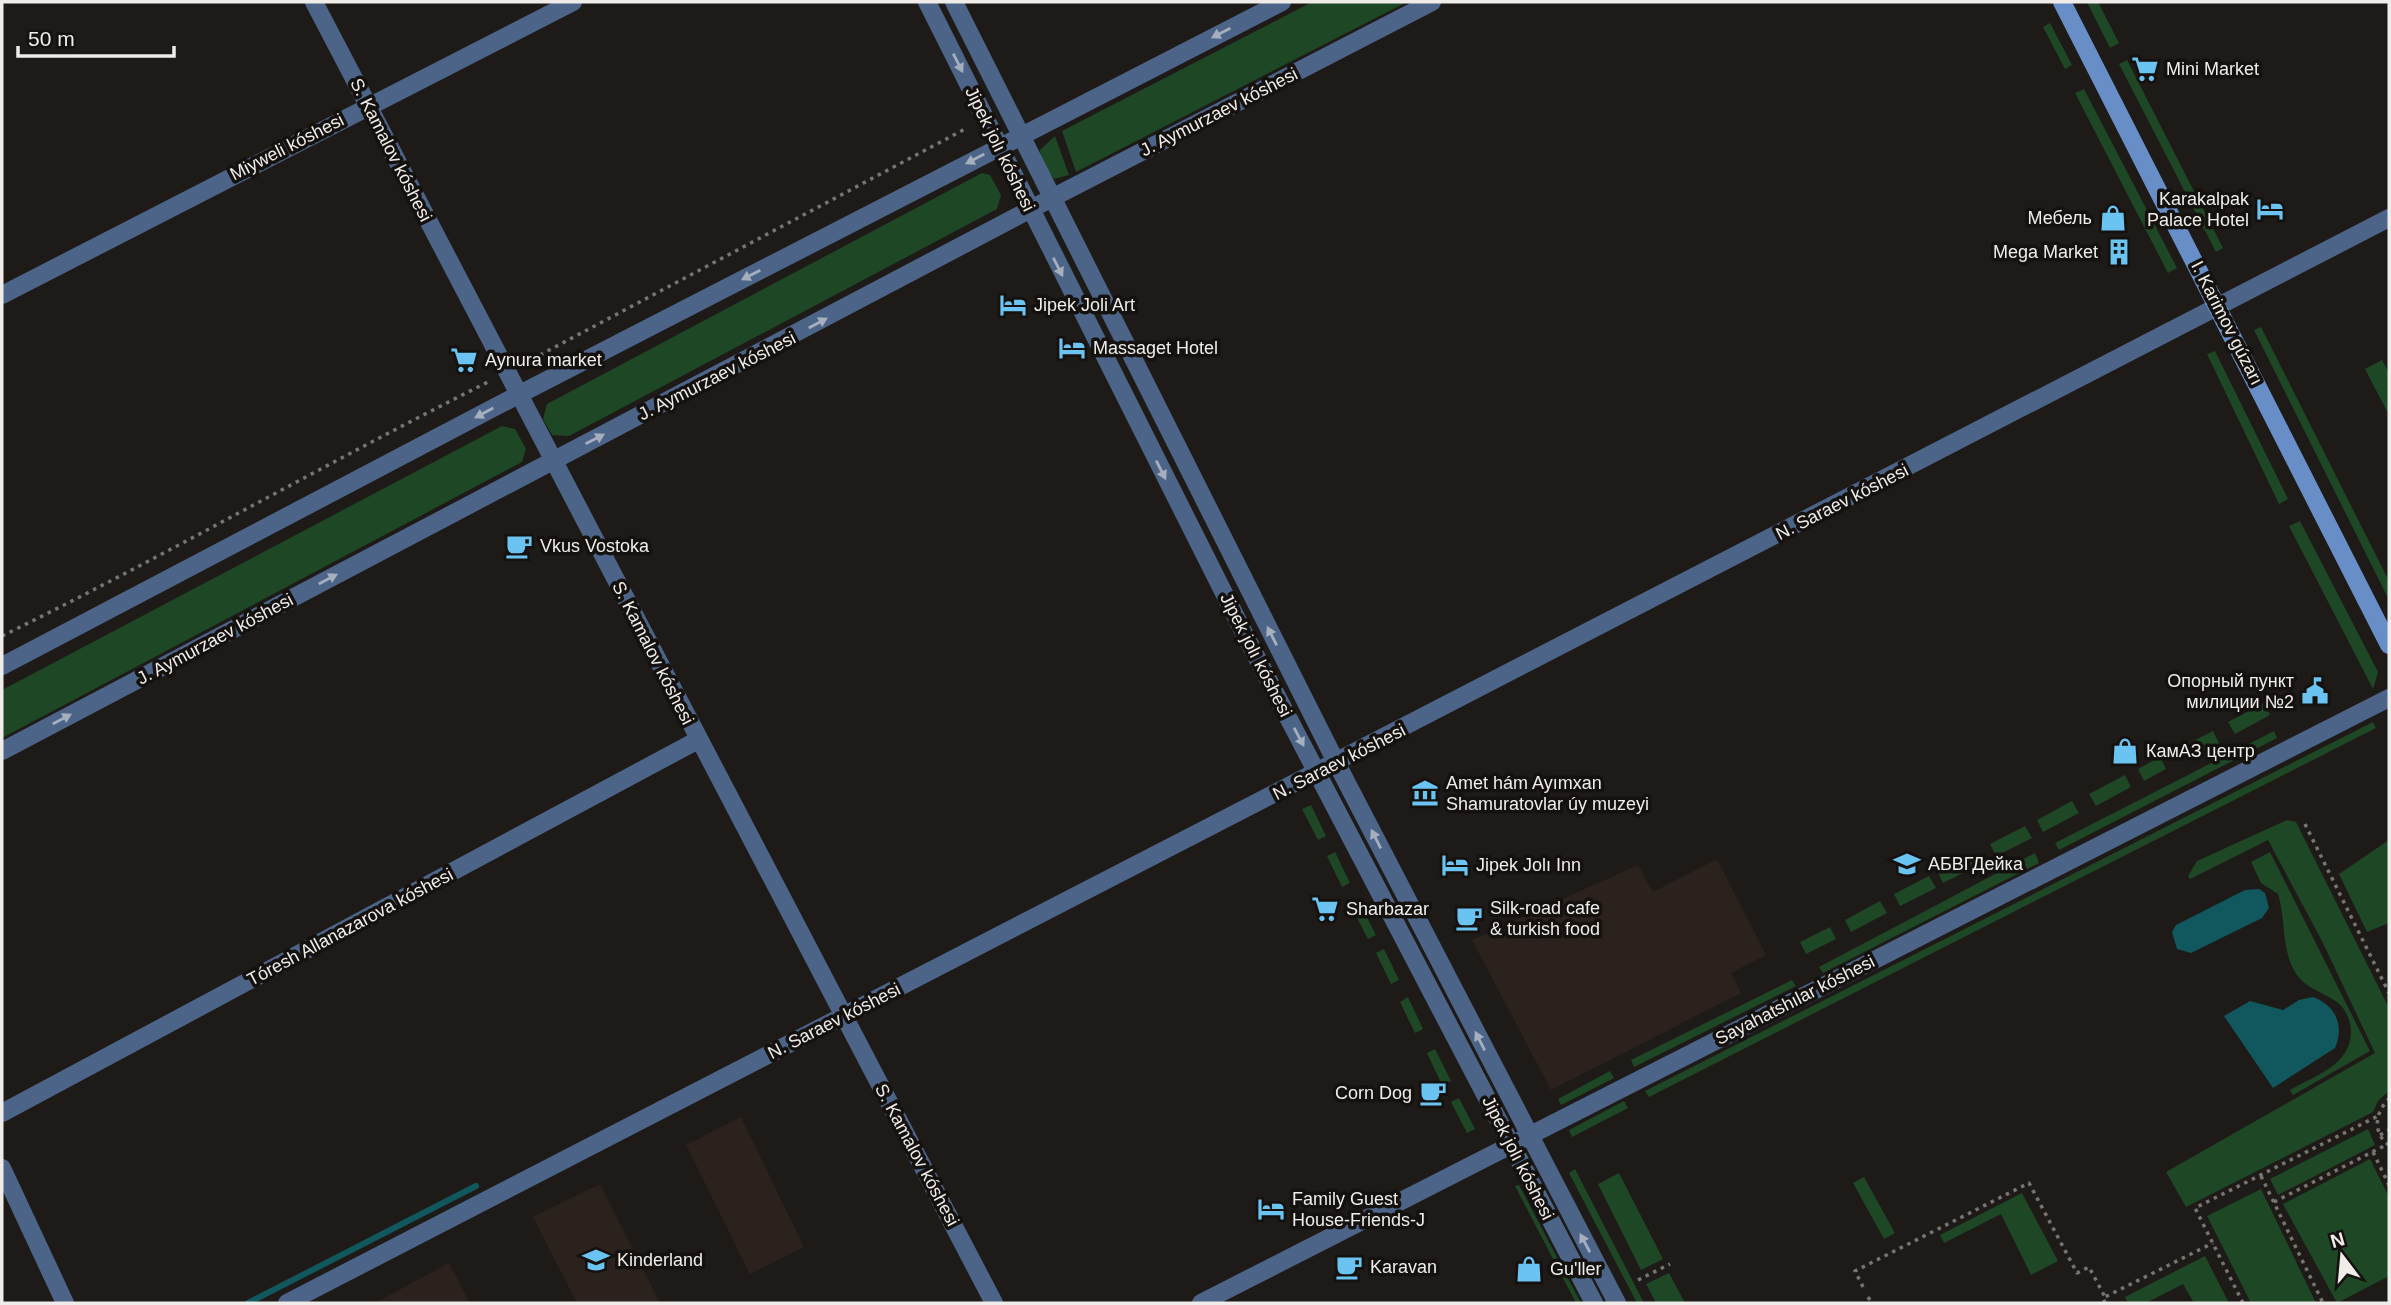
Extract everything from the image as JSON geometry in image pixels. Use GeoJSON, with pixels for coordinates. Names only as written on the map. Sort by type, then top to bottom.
{"type":"FeatureCollection","features":[{"type":"Feature","properties":{"kind":"main road","name":"I. Karimov gúzarı"},"geometry":{"type":"LineString","coordinates":[[2062,2],[2389,645]]}},
{"type":"Feature","properties":{"kind":"street","name":"S. Kamalov kóshesi"},"geometry":{"type":"LineString","coordinates":[[314,2],[994,1303]]}},
{"type":"Feature","properties":{"kind":"street","name":"Miyweli kóshesi"},"geometry":{"type":"LineString","coordinates":[[2,295],[367,105],[573,2]]}},
{"type":"Feature","properties":{"kind":"street","name":"Jipek jolı kóshesi"},"geometry":{"type":"LineString","coordinates":[[927,2],[1000,145],[1029,211],[1594,1303]]}},
{"type":"Feature","properties":{"kind":"street","name":"Jipek jolı kóshesi"},"geometry":{"type":"LineString","coordinates":[[954,2],[1050,199],[1337,764],[1617,1303]]}},
{"type":"Feature","properties":{"kind":"street"},"geometry":{"type":"LineString","coordinates":[[2,666],[518,395],[1282,2]]}},
{"type":"Feature","properties":{"kind":"street","name":"J. Aymurzaev kóshesi"},"geometry":{"type":"LineString","coordinates":[[2,751],[1050,199],[1433,2]]}},
{"type":"Feature","properties":{"kind":"street","name":"N. Saraev kóshesi"},"geometry":{"type":"LineString","coordinates":[[286,1303],[1337,764],[2389,218]]}},
{"type":"Feature","properties":{"kind":"street","name":"Sayahatshılar kóshesi"},"geometry":{"type":"LineString","coordinates":[[1201,1303],[2056,864],[2389,698]]}},
{"type":"Feature","properties":{"kind":"street","name":"Tóresh Allanazarova kóshesi"},"geometry":{"type":"LineString","coordinates":[[2,1113],[698,740]]}},
{"type":"Feature","properties":{"kind":"street"},"geometry":{"type":"LineString","coordinates":[[2,1168],[65,1303]]}},
{"type":"Feature","properties":{"kind":"path"},"geometry":{"type":"LineString","coordinates":[[2,636],[140,568],[410,421],[507,373],[965,129]]}},
{"type":"Feature","properties":{"kind":"path"},"geometry":{"type":"LineString","coordinates":[[2305,824],[2389,993]]}},
{"type":"Feature","properties":{"kind":"path"},"geometry":{"type":"LineString","coordinates":[[2243,1303],[2195,1208],[2378,1116],[2389,1099]]}},
{"type":"Feature","properties":{"kind":"path"},"geometry":{"type":"LineString","coordinates":[[2274,1202],[2388,1145],[2380,1135],[2378,1116]]}},
{"type":"Feature","properties":{"kind":"path"},"geometry":{"type":"LineString","coordinates":[[2380,1135],[2389,1130]]}},
{"type":"Feature","properties":{"kind":"path"},"geometry":{"type":"LineString","coordinates":[[2372,1152],[2389,1185]]}},
{"type":"Feature","properties":{"kind":"path"},"geometry":{"type":"LineString","coordinates":[[2261,1176],[2323,1303]]}},
{"type":"Feature","properties":{"kind":"path"},"geometry":{"type":"LineString","coordinates":[[1863,1287],[1855,1271],[2029,1183],[2077,1273],[2089,1267],[2105,1297],[2105,1303]]}},
{"type":"Feature","properties":{"kind":"path"},"geometry":{"type":"LineString","coordinates":[[2105,1297],[2213,1243]]}},
{"type":"Feature","properties":{"kind":"path"},"geometry":{"type":"LineString","coordinates":[[1638,1280],[1670,1264]]}},
{"type":"Feature","properties":{"kind":"path"},"geometry":{"type":"LineString","coordinates":[[1868,1297],[1872,1303]]}},
{"type":"Feature","properties":{"kind":"shaded area"},"geometry":{"type":"Polygon","coordinates":[[[1717,859],[1766,955],[1731,973],[1741,993],[1551,1090],[1472,940],[1638,865],[1653,892],[1717,859]]]}},
{"type":"Feature","properties":{"kind":"shaded area"},"geometry":{"type":"Polygon","coordinates":[[[741,1117],[804,1247],[750,1274],[686,1145],[741,1117]]]}},
{"type":"Feature","properties":{"kind":"shaded area","name":"Kinderland"},"geometry":{"type":"Polygon","coordinates":[[[600,1184],[660,1303],[577,1303],[533,1217],[600,1184]]]}},
{"type":"Feature","properties":{"kind":"shaded area"},"geometry":{"type":"Polygon","coordinates":[[[449,1263],[470,1303],[375,1303],[449,1263]]]}},
{"type":"Feature","properties":{"kind":"green space"},"geometry":{"type":"Polygon","coordinates":[[[1312,2],[1407,2],[1076,172],[1062,131],[1312,2]]]}},
{"type":"Feature","properties":{"kind":"green space"},"geometry":{"type":"Polygon","coordinates":[[[2087,2],[2098,2],[2119,43],[2110,48],[2087,2]]]}},
{"type":"Feature","properties":{"kind":"green space"},"geometry":{"type":"Polygon","coordinates":[[[2050,23],[2072,65],[2065,69],[2043,27],[2050,23]]]}},
{"type":"Feature","properties":{"kind":"green space"},"geometry":{"type":"Polygon","coordinates":[[[2127,60],[2223,248],[2216,252],[2119,64],[2127,60]]]}},
{"type":"Feature","properties":{"kind":"green space"},"geometry":{"type":"Polygon","coordinates":[[[2084,89],[2177,268],[2168,273],[2075,93],[2084,89]]]}},
{"type":"Feature","properties":{"kind":"green space"},"geometry":{"type":"Polygon","coordinates":[[[1055,136],[1069,175],[1054,179],[1041,161],[1040,150],[1055,136]]]}},
{"type":"Feature","properties":{"kind":"green space"},"geometry":{"type":"Polygon","coordinates":[[[982,173],[990,175],[1001,195],[997,209],[569,436],[552,435],[543,419],[547,404],[982,173]]]}},
{"type":"Feature","properties":{"kind":"green space"},"geometry":{"type":"Polygon","coordinates":[[[2261,327],[2389,581],[2389,600],[2254,330],[2261,327]]]}},
{"type":"Feature","properties":{"kind":"green space"},"geometry":{"type":"Polygon","coordinates":[[[2215,351],[2288,499],[2279,504],[2207,354],[2215,351]]]}},
{"type":"Feature","properties":{"kind":"green space"},"geometry":{"type":"Polygon","coordinates":[[[2382,360],[2389,373],[2389,415],[2365,369],[2382,360]]]}},
{"type":"Feature","properties":{"kind":"green space"},"geometry":{"type":"Polygon","coordinates":[[[502,426],[515,429],[526,449],[522,462],[2,738],[2,690],[502,426]]]}},
{"type":"Feature","properties":{"kind":"green space"},"geometry":{"type":"Polygon","coordinates":[[[2300,521],[2378,672],[2373,689],[2289,526],[2300,521]]]}},
{"type":"Feature","properties":{"kind":"green space"},"geometry":{"type":"Polygon","coordinates":[[[2264,703],[2270,715],[2235,734],[2228,722],[2264,703]]]}},
{"type":"Feature","properties":{"kind":"green space"},"geometry":{"type":"Polygon","coordinates":[[[2373,722],[2376,728],[1649,1097],[1645,1091],[2373,722]]]}},
{"type":"Feature","properties":{"kind":"green space"},"geometry":{"type":"Polygon","coordinates":[[[2213,731],[2219,743],[2189,758],[2183,746],[2213,731]]]}},
{"type":"Feature","properties":{"kind":"green space"},"geometry":{"type":"Polygon","coordinates":[[[2274,731],[2277,738],[2059,850],[2055,843],[2274,731]]]}},
{"type":"Feature","properties":{"kind":"green space"},"geometry":{"type":"Polygon","coordinates":[[[2160,757],[2166,769],[2144,781],[2138,769],[2160,757]]]}},
{"type":"Feature","properties":{"kind":"green space"},"geometry":{"type":"Polygon","coordinates":[[[2125,775],[2131,787],[2096,806],[2089,794],[2125,775]]]}},
{"type":"Feature","properties":{"kind":"green space"},"geometry":{"type":"Polygon","coordinates":[[[2072,801],[2079,813],[2043,832],[2037,820],[2072,801]]]}},
{"type":"Feature","properties":{"kind":"green space"},"geometry":{"type":"Polygon","coordinates":[[[1311,805],[1326,836],[1318,840],[1302,809],[1311,805]]]}},
{"type":"Feature","properties":{"kind":"green space"},"geometry":{"type":"Polygon","coordinates":[[[2287,820],[2296,822],[2389,1008],[2389,1091],[2378,1101],[2373,1112],[2186,1207],[2166,1172],[2375,1053],[2322,941],[2268,840],[2190,879],[2188,876],[2197,861],[2287,820]]]}},
{"type":"Feature","properties":{"kind":"green space"},"geometry":{"type":"Polygon","coordinates":[[[2025,826],[2032,838],[1996,856],[1990,844],[2025,826]]]}},
{"type":"Feature","properties":{"kind":"green space"},"geometry":{"type":"Polygon","coordinates":[[[2389,840],[2389,923],[2367,932],[2339,874],[2389,840]]]}},
{"type":"Feature","properties":{"kind":"green space"},"geometry":{"type":"Polygon","coordinates":[[[1335,852],[1350,883],[1342,887],[1327,856],[1335,852]]]}},
{"type":"Feature","properties":{"kind":"green space"},"geometry":{"type":"Polygon","coordinates":[[[2270,852],[2370,1051],[2293,1095],[2290,1090],[2339,1061],[2349,1043],[2351,1027],[2341,1006],[2304,983],[2295,972],[2288,954],[2278,894],[2261,883],[2251,862],[2270,852]]]}},
{"type":"Feature","properties":{"kind":"green space"},"geometry":{"type":"Polygon","coordinates":[[[1973,853],[1979,865],[1943,883],[1937,871],[1973,853]]]}},
{"type":"Feature","properties":{"kind":"green space"},"geometry":{"type":"Polygon","coordinates":[[[2035,853],[2039,863],[1823,973],[1819,967],[2035,853]]]}},
{"type":"Feature","properties":{"kind":"green space"},"geometry":{"type":"Polygon","coordinates":[[[1929,876],[1936,888],[1900,906],[1894,894],[1929,876]]]}},
{"type":"Feature","properties":{"kind":"green space"},"geometry":{"type":"Polygon","coordinates":[[[1880,901],[1887,913],[1851,932],[1845,920],[1880,901]]]}},
{"type":"Feature","properties":{"kind":"green space"},"geometry":{"type":"Polygon","coordinates":[[[1360,904],[1376,935],[1368,939],[1352,908],[1360,904]]]}},
{"type":"Feature","properties":{"kind":"green space"},"geometry":{"type":"Polygon","coordinates":[[[1830,927],[1836,939],[1806,954],[1800,942],[1830,927]]]}},
{"type":"Feature","properties":{"kind":"green space"},"geometry":{"type":"Polygon","coordinates":[[[1384,949],[1399,980],[1391,984],[1376,953],[1384,949]]]}},
{"type":"Feature","properties":{"kind":"green space"},"geometry":{"type":"Polygon","coordinates":[[[1792,980],[1796,986],[1634,1067],[1631,1060],[1792,980]]]}},
{"type":"Feature","properties":{"kind":"green space"},"geometry":{"type":"Polygon","coordinates":[[[1408,997],[1423,1029],[1415,1033],[1400,1002],[1408,997]]]}},
{"type":"Feature","properties":{"kind":"green space"},"geometry":{"type":"Polygon","coordinates":[[[1435,1049],[1451,1081],[1442,1085],[1427,1053],[1435,1049]]]}},
{"type":"Feature","properties":{"kind":"green space"},"geometry":{"type":"Polygon","coordinates":[[[1610,1071],[1614,1078],[1561,1105],[1558,1099],[1610,1071]]]}},
{"type":"Feature","properties":{"kind":"green space"},"geometry":{"type":"Polygon","coordinates":[[[1459,1098],[1475,1129],[1467,1133],[1451,1102],[1459,1098]]]}},
{"type":"Feature","properties":{"kind":"green space"},"geometry":{"type":"Polygon","coordinates":[[[1624,1101],[1628,1108],[1572,1137],[1569,1130],[1624,1101]]]}},
{"type":"Feature","properties":{"kind":"green space"},"geometry":{"type":"Polygon","coordinates":[[[2368,1129],[2375,1145],[2278,1195],[2270,1179],[2368,1129]]]}},
{"type":"Feature","properties":{"kind":"green space"},"geometry":{"type":"Polygon","coordinates":[[[2370,1159],[2389,1197],[2389,1276],[2337,1303],[2283,1204],[2370,1159]]]}},
{"type":"Feature","properties":{"kind":"green space"},"geometry":{"type":"Polygon","coordinates":[[[1575,1169],[1644,1303],[1637,1303],[1569,1173],[1575,1169]]]}},
{"type":"Feature","properties":{"kind":"green space"},"geometry":{"type":"Polygon","coordinates":[[[1619,1173],[1663,1259],[1641,1270],[1598,1184],[1619,1173]]]}},
{"type":"Feature","properties":{"kind":"green space"},"geometry":{"type":"Polygon","coordinates":[[[1864,1177],[1895,1233],[1884,1239],[1853,1183],[1864,1177]]]}},
{"type":"Feature","properties":{"kind":"green space"},"geometry":{"type":"Polygon","coordinates":[[[1519,1185],[1581,1303],[1576,1303],[1515,1186],[1519,1185]]]}},
{"type":"Feature","properties":{"kind":"green space"},"geometry":{"type":"Polygon","coordinates":[[[2261,1189],[2316,1303],[2251,1303],[2207,1216],[2261,1189]]]}},
{"type":"Feature","properties":{"kind":"green space"},"geometry":{"type":"Polygon","coordinates":[[[2022,1193],[2058,1261],[2031,1275],[2001,1214],[1944,1243],[1940,1235],[2022,1193]]]}},
{"type":"Feature","properties":{"kind":"green space"},"geometry":{"type":"Polygon","coordinates":[[[2205,1256],[2229,1303],[2194,1303],[2183,1284],[2146,1303],[2128,1303],[2125,1297],[2205,1256]]]}},
{"type":"Feature","properties":{"kind":"green space"},"geometry":{"type":"Polygon","coordinates":[[[1669,1273],[1685,1303],[1656,1303],[1646,1284],[1669,1273]]]}},
{"type":"Feature","properties":{"kind":"water"},"geometry":{"type":"Polygon","coordinates":[[[2259,889],[2265,893],[2269,908],[2262,918],[2191,953],[2177,949],[2172,932],[2176,925],[2245,890],[2259,889]]]}},
{"type":"Feature","properties":{"kind":"water"},"geometry":{"type":"Polygon","coordinates":[[[2313,997],[2327,1005],[2336,1017],[2339,1031],[2335,1048],[2273,1088],[2224,1016],[2250,1001],[2283,1010],[2299,1000],[2313,997]]]}},
{"type":"Feature","properties":{"kind":"waterway"},"geometry":{"type":"LineString","coordinates":[[248,1303],[476,1186]]}},
{"type":"Feature","properties":{"kind":"place","name":"Mini Market"},"geometry":{"type":"Point","coordinates":[2145,69]}},
{"type":"Feature","properties":{"kind":"place","name":"Karakalpak Palace Hotel"},"geometry":{"type":"Point","coordinates":[2270,209]}},
{"type":"Feature","properties":{"kind":"place","name":"Мебель"},"geometry":{"type":"Point","coordinates":[2113,218]}},
{"type":"Feature","properties":{"kind":"place","name":"Mega Market"},"geometry":{"type":"Point","coordinates":[2119,252]}},
{"type":"Feature","properties":{"kind":"place","name":"Jipek Joli Art"},"geometry":{"type":"Point","coordinates":[1013,305]}},
{"type":"Feature","properties":{"kind":"place","name":"Massaget Hotel"},"geometry":{"type":"Point","coordinates":[1072,348]}},
{"type":"Feature","properties":{"kind":"place","name":"Aynura market"},"geometry":{"type":"Point","coordinates":[464,360]}},
{"type":"Feature","properties":{"kind":"place","name":"Vkus Vostoka"},"geometry":{"type":"Point","coordinates":[519,546]}},
{"type":"Feature","properties":{"kind":"place","name":"Опорный пункт милиции №2"},"geometry":{"type":"Point","coordinates":[2315,691]}},
{"type":"Feature","properties":{"kind":"place","name":"КамАЗ центр"},"geometry":{"type":"Point","coordinates":[2125,751]}},
{"type":"Feature","properties":{"kind":"place","name":"Amet hám Ayımxan Shamuratovlar úy muzeyi"},"geometry":{"type":"Point","coordinates":[1425,793]}},
{"type":"Feature","properties":{"kind":"place","name":"АБВГДейка"},"geometry":{"type":"Point","coordinates":[1907,864]}},
{"type":"Feature","properties":{"kind":"place","name":"Jipek Jolı Inn"},"geometry":{"type":"Point","coordinates":[1455,865]}},
{"type":"Feature","properties":{"kind":"place","name":"Sharbazar"},"geometry":{"type":"Point","coordinates":[1325,909]}},
{"type":"Feature","properties":{"kind":"place","name":"Silk-road cafe & turkish food"},"geometry":{"type":"Point","coordinates":[1469,918]}},
{"type":"Feature","properties":{"kind":"place","name":"Corn Dog"},"geometry":{"type":"Point","coordinates":[1433,1093]}},
{"type":"Feature","properties":{"kind":"place","name":"Family Guest House-Friends-J"},"geometry":{"type":"Point","coordinates":[1271,1209]}},
{"type":"Feature","properties":{"kind":"place","name":"Kinderland"},"geometry":{"type":"Point","coordinates":[596,1260]}},
{"type":"Feature","properties":{"kind":"place","name":"Karavan"},"geometry":{"type":"Point","coordinates":[1349,1267]}},
{"type":"Feature","properties":{"kind":"place","name":"Gu'ller"},"geometry":{"type":"Point","coordinates":[1529,1269]}}]}
